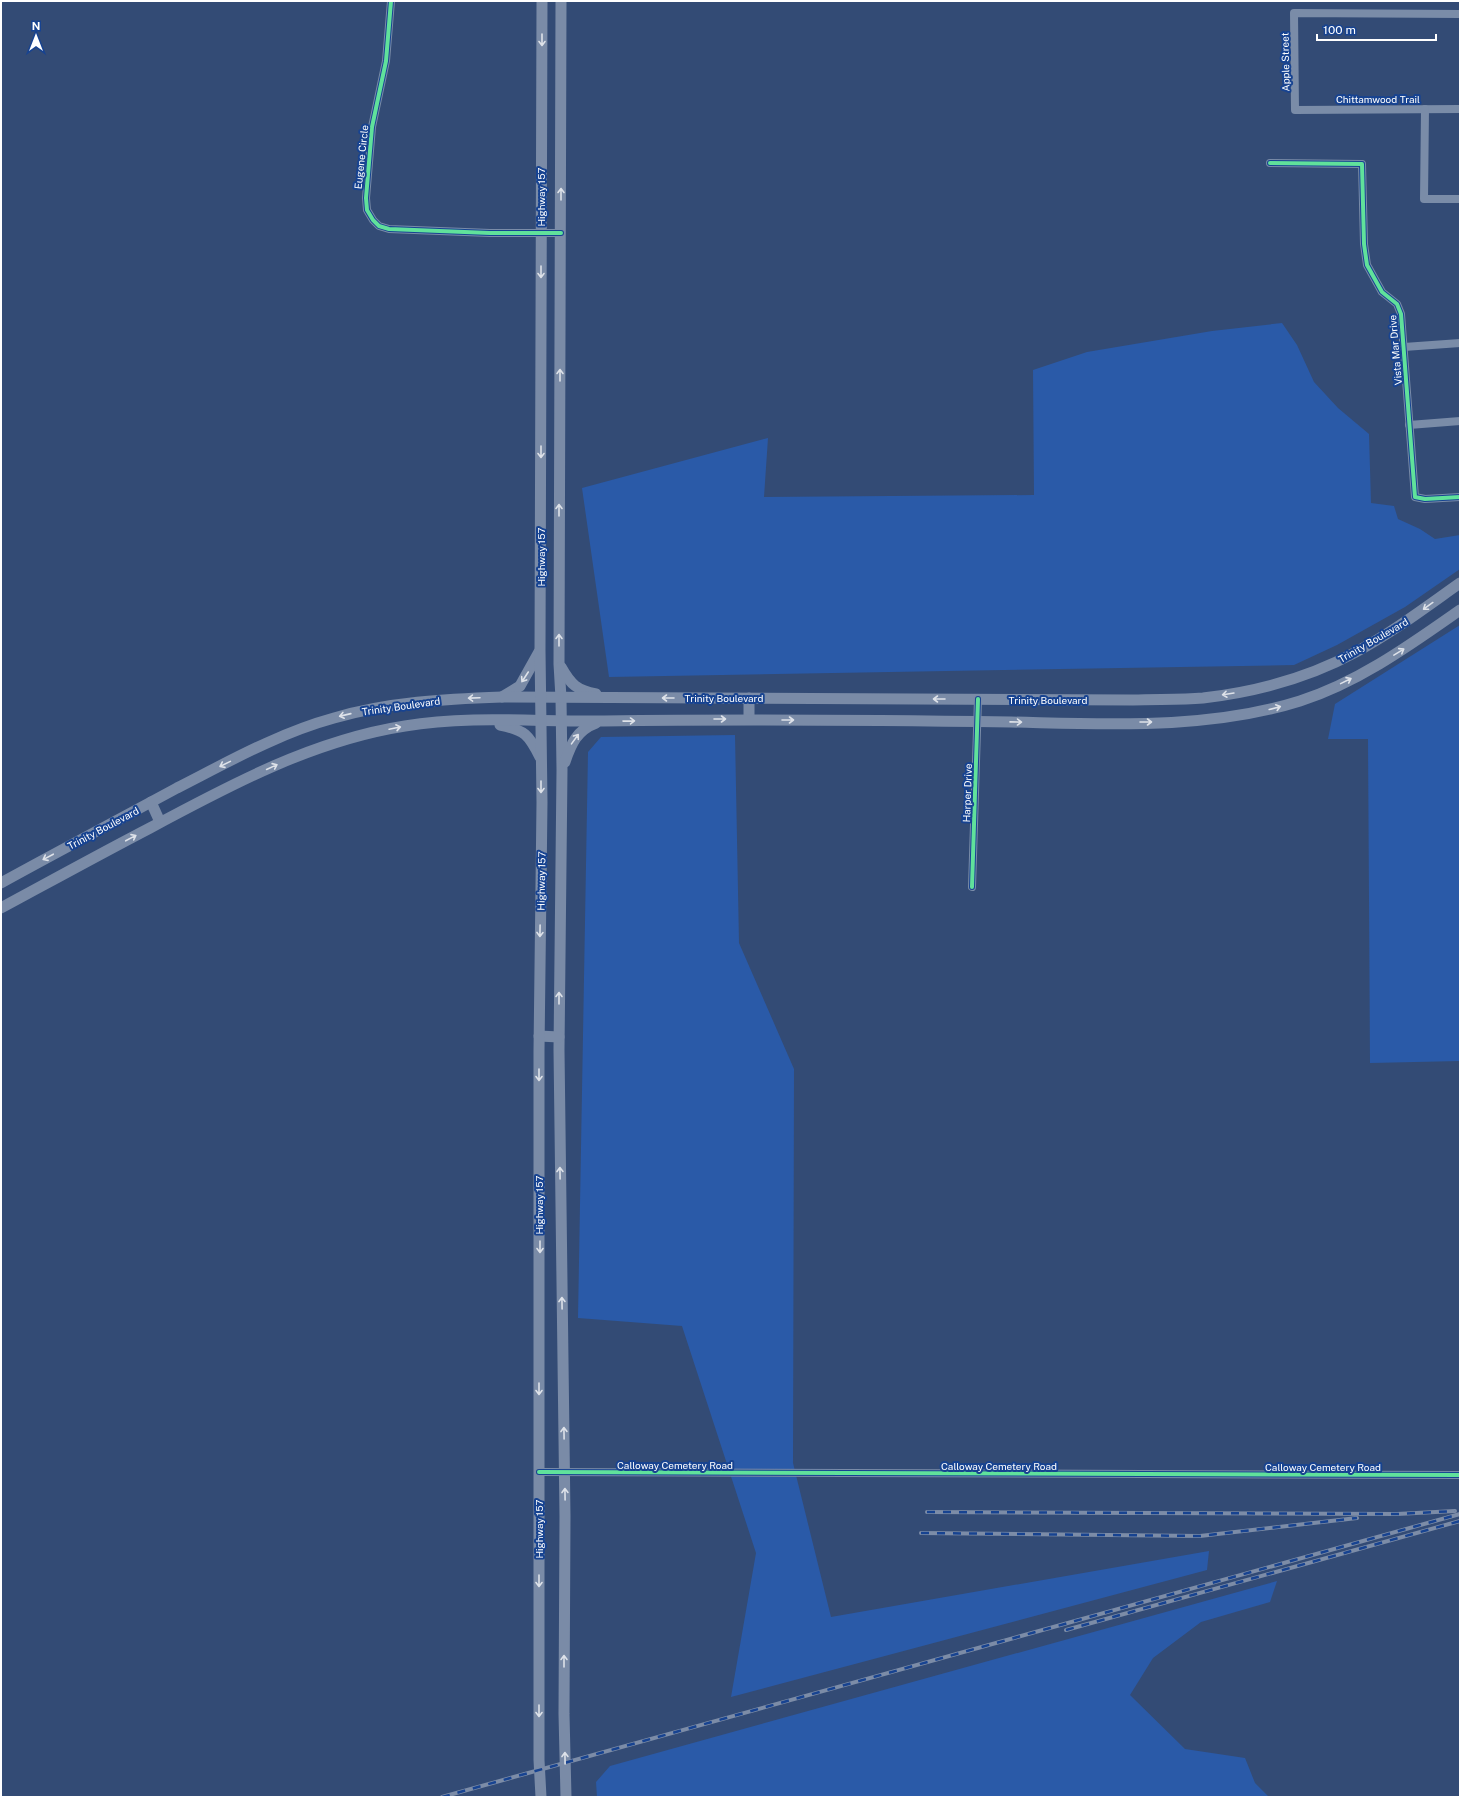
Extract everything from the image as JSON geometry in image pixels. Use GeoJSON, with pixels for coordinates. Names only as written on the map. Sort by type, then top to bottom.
{"type":"FeatureCollection","features":[{"type":"Feature","properties":{"kind":"main road","name":"Highway 157"},"geometry":{"type":"LineString","coordinates":[[541,1797],[539,1760],[539,1036],[541,759],[540,233],[542,1]]}},
{"type":"Feature","properties":{"kind":"main road","name":"Highway 157"},"geometry":{"type":"LineString","coordinates":[[561,1],[559,664],[562,721],[562,770],[559,1037],[564,1472],[564,1714],[566,1797]]}},
{"type":"Feature","properties":{"kind":"main road","name":"Trinity Boulevard"},"geometry":{"type":"LineString","coordinates":[[1,883],[151,802],[281,736],[334,718],[424,701],[502,698],[1133,700],[1203,698],[1268,686],[1319,668],[1356,652],[1409,619],[1460,583]]}},
{"type":"Feature","properties":{"kind":"main road","name":"Trinity Boulevard"},"geometry":{"type":"LineString","coordinates":[[1,908],[200,801],[289,759],[348,740],[406,725],[480,720],[1180,722],[1216,720],[1287,704],[1328,690],[1365,672],[1407,648],[1460,610]]}},
{"type":"Feature","properties":{"kind":"main road"},"geometry":{"type":"LineString","coordinates":[[502,698],[520,686],[540,650]]}},
{"type":"Feature","properties":{"kind":"main road"},"geometry":{"type":"LineString","coordinates":[[559,664],[570,682],[583,691],[608,698]]}},
{"type":"Feature","properties":{"kind":"main road"},"geometry":{"type":"LineString","coordinates":[[749,698],[749,720]]}},
{"type":"Feature","properties":{"kind":"main road"},"geometry":{"type":"LineString","coordinates":[[480,720],[517,728],[530,737],[541,759]]}},
{"type":"Feature","properties":{"kind":"main road"},"geometry":{"type":"LineString","coordinates":[[562,770],[572,743],[581,731],[589,726],[604,721]]}},
{"type":"Feature","properties":{"kind":"main road"},"geometry":{"type":"LineString","coordinates":[[151,802],[160,822]]}},
{"type":"Feature","properties":{"kind":"main road"},"geometry":{"type":"LineString","coordinates":[[539,1036],[559,1037]]}},
{"type":"Feature","properties":{"kind":"street","name":"Eugene Circle"},"geometry":{"type":"LineString","coordinates":[[391,1],[386,61],[372,127],[366,172],[366,210],[373,220],[379,226],[388,229],[490,233],[561,233]]}},
{"type":"Feature","properties":{"kind":"street","name":"Apple Street"},"geometry":{"type":"LineString","coordinates":[[1295,110],[1294,13],[1460,14]]}},
{"type":"Feature","properties":{"kind":"street"},"geometry":{"type":"LineString","coordinates":[[1424,109],[1424,200],[1460,199]]}},
{"type":"Feature","properties":{"kind":"street","name":"Chittamwood Trail"},"geometry":{"type":"LineString","coordinates":[[1295,110],[1460,109]]}},
{"type":"Feature","properties":{"kind":"street","name":"Vista Mar Drive"},"geometry":{"type":"LineString","coordinates":[[1270,163],[1362,164],[1364,244],[1367,265],[1382,292],[1397,304],[1402,314],[1415,497],[1425,500],[1460,497]]}},
{"type":"Feature","properties":{"kind":"street"},"geometry":{"type":"LineString","coordinates":[[1404,347],[1460,343]]}},
{"type":"Feature","properties":{"kind":"street"},"geometry":{"type":"LineString","coordinates":[[1409,425],[1460,421]]}},
{"type":"Feature","properties":{"kind":"street","name":"Harper Drive"},"geometry":{"type":"LineString","coordinates":[[972,887],[978,699]]}},
{"type":"Feature","properties":{"kind":"street","name":"Calloway Cemetery Road"},"geometry":{"type":"LineString","coordinates":[[539,1472],[1460,1476]]}},
{"type":"Feature","properties":{"kind":"shaded area"},"geometry":{"type":"Polygon","coordinates":[[[1282,323],[1297,345],[1314,382],[1338,408],[1369,434],[1371,503],[1394,506],[1398,519],[1420,529],[1435,539],[1460,535],[1460,569],[1405,607],[1337,645],[1294,665],[609,677],[582,488],[768,438],[764,497],[1034,495],[1033,370],[1087,352],[1212,331],[1282,323]]]}},
{"type":"Feature","properties":{"kind":"shaded area"},"geometry":{"type":"Polygon","coordinates":[[[1460,625],[1460,1061],[1370,1063],[1368,739],[1328,739],[1335,704],[1460,625]]]}},
{"type":"Feature","properties":{"kind":"shaded area"},"geometry":{"type":"Polygon","coordinates":[[[735,735],[739,943],[794,1069],[793,1463],[831,1617],[1209,1551],[1207,1570],[731,1697],[756,1553],[682,1326],[578,1318],[588,752],[601,737],[735,735]]]}},
{"type":"Feature","properties":{"kind":"shaded area"},"geometry":{"type":"Polygon","coordinates":[[[1277,1581],[1270,1602],[1201,1622],[1153,1658],[1130,1695],[1185,1749],[1245,1758],[1255,1783],[1269,1797],[597,1797],[596,1782],[610,1766],[1277,1581]]]}},
{"type":"Feature","properties":{"kind":"railway"},"geometry":{"type":"LineString","coordinates":[[927,1512],[1397,1514],[1455,1511]]}},
{"type":"Feature","properties":{"kind":"railway"},"geometry":{"type":"LineString","coordinates":[[442,1797],[1460,1514]]}},
{"type":"Feature","properties":{"kind":"railway"},"geometry":{"type":"LineString","coordinates":[[921,1533],[1200,1536],[1357,1518]]}},
{"type":"Feature","properties":{"kind":"railway"},"geometry":{"type":"LineString","coordinates":[[1066,1630],[1460,1521]]}},
{"type":"Feature","properties":{"kind":"cycle path"},"geometry":{"type":"LineString","coordinates":[[391,1],[386,61],[372,127],[366,198],[367,210],[373,220],[379,226],[389,229],[490,233],[561,233]]}},
{"type":"Feature","properties":{"kind":"cycle path"},"geometry":{"type":"LineString","coordinates":[[1270,163],[1362,164],[1364,244],[1367,265],[1382,292],[1397,304],[1401,314],[1415,497],[1425,499],[1460,497]]}},
{"type":"Feature","properties":{"kind":"cycle path"},"geometry":{"type":"LineString","coordinates":[[972,887],[978,699]]}},
{"type":"Feature","properties":{"kind":"cycle path"},"geometry":{"type":"LineString","coordinates":[[539,1472],[1460,1475]]}}]}
